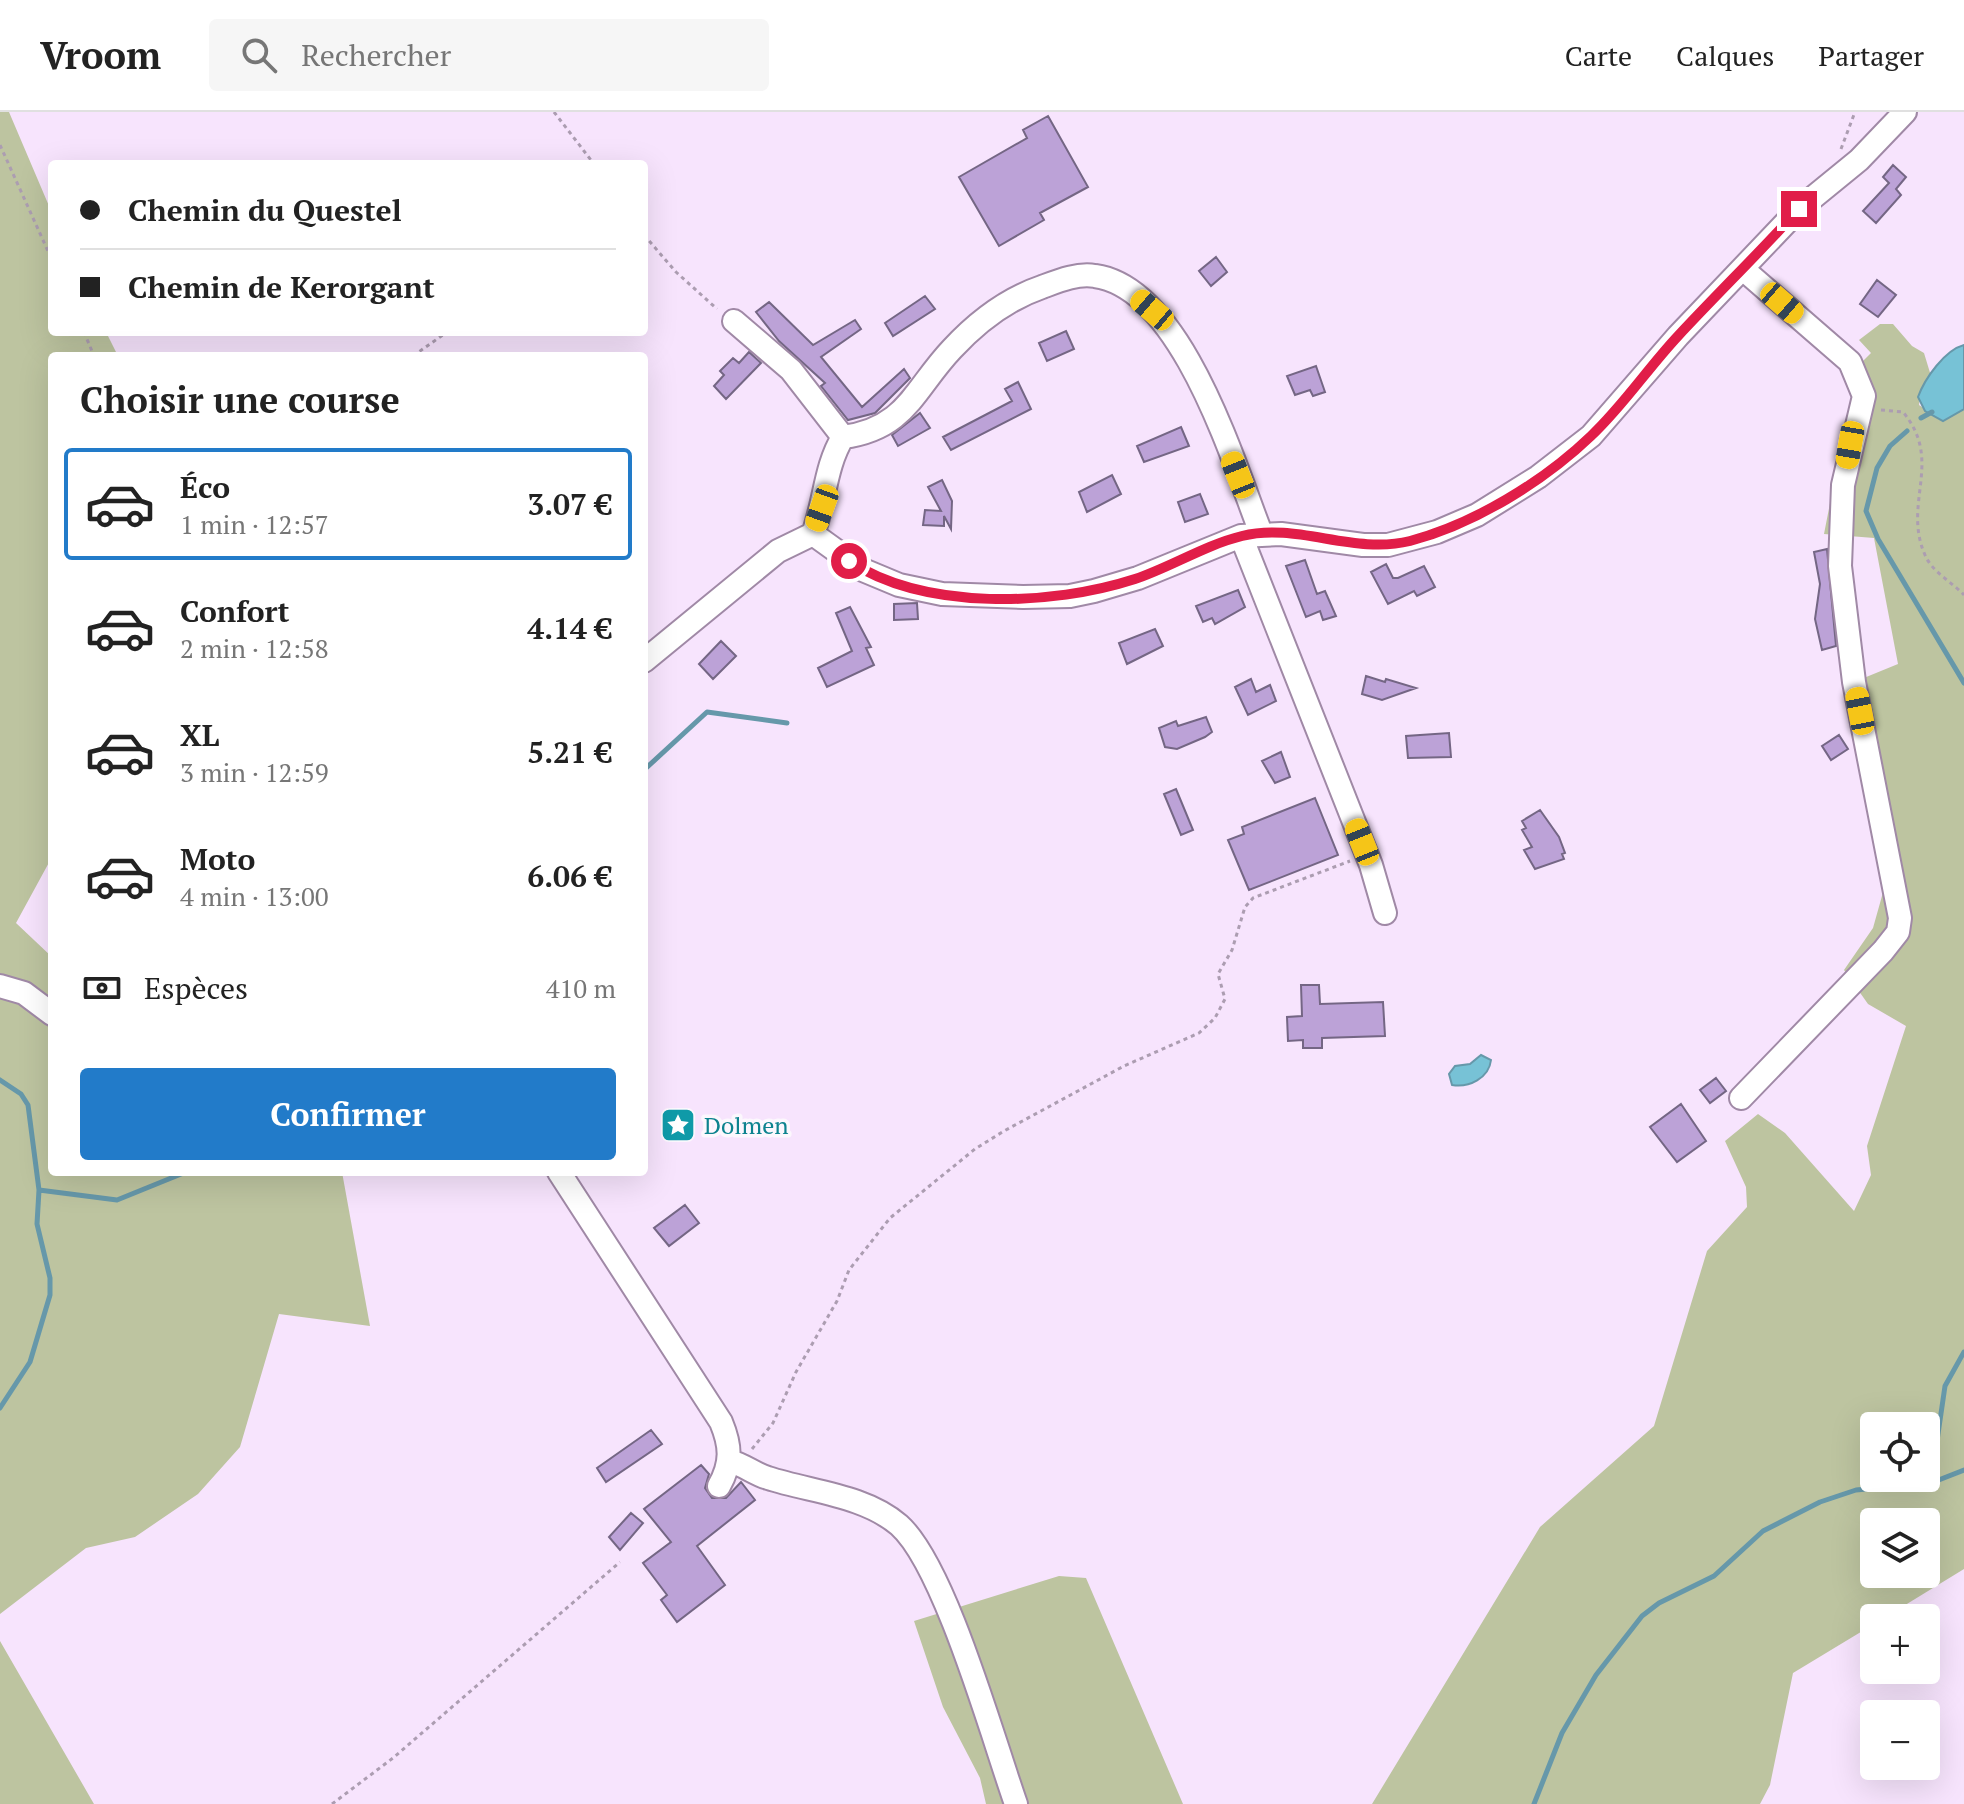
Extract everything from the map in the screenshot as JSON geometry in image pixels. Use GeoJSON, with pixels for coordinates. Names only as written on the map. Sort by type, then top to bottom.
{"type":"FeatureCollection","features":[{"type":"Feature","properties":{"kind":"street"},"geometry":{"type":"LineString","coordinates":[[813,534],[863,570],[899,585],[942,594],[1023,597],[1070,596],[1094,591],[1138,578],[1251,535],[1388,545],[1437,532],[1477,515],[1538,477],[1591,436],[1678,336],[1744,270],[1833,170],[1859,160],[1905,112]]}},
{"type":"Feature","properties":{"kind":"street"},"geometry":{"type":"LineString","coordinates":[[1741,1098],[1898,932],[1900,918],[1854,682],[1840,566],[1843,485],[1864,396],[1850,362],[1744,270]]}},
{"type":"Feature","properties":{"kind":"street"},"geometry":{"type":"LineString","coordinates":[[843,437],[861,435],[893,419],[911,404],[950,351],[1006,304],[1050,283],[1096,276],[1128,290],[1152,310],[1185,353],[1215,416],[1251,535],[1371,865],[1385,913]]}},
{"type":"Feature","properties":{"kind":"street"},"geometry":{"type":"LineString","coordinates":[[734,321],[791,370],[843,437]]}},
{"type":"Feature","properties":{"kind":"street"},"geometry":{"type":"LineString","coordinates":[[648,658],[778,551],[813,534],[822,508],[832,458],[843,437]]}},
{"type":"Feature","properties":{"kind":"street"},"geometry":{"type":"LineString","coordinates":[[0,986],[24,993],[48,1011]]}},
{"type":"Feature","properties":{"kind":"street"},"geometry":{"type":"LineString","coordinates":[[562,1176],[721,1422],[733,1462],[719,1486]]}},
{"type":"Feature","properties":{"kind":"street"},"geometry":{"type":"LineString","coordinates":[[733,1462],[763,1477],[829,1493],[871,1509],[899,1525],[911,1538],[922,1554],[947,1610],[1016,1804]]}},
{"type":"Feature","properties":{"kind":"path"},"geometry":{"type":"LineString","coordinates":[[554,112],[591,160]]}},
{"type":"Feature","properties":{"kind":"path"},"geometry":{"type":"LineString","coordinates":[[1833,170],[1850,133],[1855,112]]}},
{"type":"Feature","properties":{"kind":"path"},"geometry":{"type":"LineString","coordinates":[[0,145],[48,251]]}},
{"type":"Feature","properties":{"kind":"path"},"geometry":{"type":"LineString","coordinates":[[648,239],[702,298]]}},
{"type":"Feature","properties":{"kind":"path"},"geometry":{"type":"LineString","coordinates":[[419,352],[441,336]]}},
{"type":"Feature","properties":{"kind":"path"},"geometry":{"type":"LineString","coordinates":[[1861,408],[1903,412],[1913,424],[1923,449],[1917,526],[1925,557],[1964,595]]}},
{"type":"Feature","properties":{"kind":"path"},"geometry":{"type":"LineString","coordinates":[[733,1462],[773,1423],[849,1270],[890,1218],[975,1149],[1004,1131],[1124,1066],[1199,1033],[1215,1018],[1225,999],[1218,974],[1232,950],[1245,907],[1253,898],[1350,861]]}},
{"type":"Feature","properties":{"kind":"path"},"geometry":{"type":"LineString","coordinates":[[332,1804],[393,1758],[620,1562]]}},
{"type":"Feature","properties":{"kind":"green space"},"geometry":{"type":"Polygon","coordinates":[[[0,112],[9,112],[48,204],[48,336],[108,336],[116,352],[48,352],[48,864],[16,923],[48,953],[48,1176],[343,1176],[370,1326],[279,1314],[240,1447],[198,1494],[135,1537],[86,1548],[0,1614],[0,112]]]}},
{"type":"Feature","properties":{"kind":"green space"},"geometry":{"type":"Polygon","coordinates":[[[1880,324],[1893,324],[1912,346],[1924,353],[1931,376],[1921,389],[1919,405],[1943,421],[1964,409],[1964,1569],[1940,1584],[1940,1508],[1860,1508],[1860,1588],[1933,1588],[1907,1604],[1860,1604],[1860,1632],[1793,1673],[1770,1785],[1760,1804],[1372,1804],[1540,1527],[1654,1426],[1707,1251],[1747,1207],[1746,1187],[1725,1141],[1758,1114],[1785,1133],[1854,1211],[1871,1175],[1867,1146],[1906,1026],[1868,1004],[1844,970],[1873,928],[1896,846],[1854,682],[1898,664],[1874,538],[1824,534],[1840,452],[1869,390],[1863,361],[1871,353],[1859,340],[1880,324]]]}},
{"type":"Feature","properties":{"kind":"green space"},"geometry":{"type":"Polygon","coordinates":[[[1059,1576],[1086,1578],[1183,1804],[986,1804],[980,1778],[943,1707],[914,1621],[1059,1576]]]}},
{"type":"Feature","properties":{"kind":"green space"},"geometry":{"type":"Polygon","coordinates":[[[0,1641],[94,1804],[0,1804],[0,1641]]]}},
{"type":"Feature","properties":{"kind":"water"},"geometry":{"type":"Polygon","coordinates":[[[1964,345],[1964,409],[1943,421],[1925,411],[1918,397],[1936,366],[1964,345]]]}},
{"type":"Feature","properties":{"kind":"water"},"geometry":{"type":"Polygon","coordinates":[[[1481,1055],[1491,1060],[1482,1077],[1471,1083],[1452,1085],[1449,1074],[1455,1066],[1470,1064],[1481,1055]]]}},
{"type":"Feature","properties":{"kind":"building"},"geometry":{"type":"Polygon","coordinates":[[[1048,116],[1088,187],[1040,213],[1044,220],[999,246],[959,177],[1027,138],[1023,130],[1048,116]]]}},
{"type":"Feature","properties":{"kind":"building"},"geometry":{"type":"Polygon","coordinates":[[[1893,165],[1906,177],[1896,189],[1901,195],[1876,223],[1863,211],[1889,183],[1883,177],[1893,165]]]}},
{"type":"Feature","properties":{"kind":"building"},"geometry":{"type":"Polygon","coordinates":[[[1216,257],[1227,272],[1211,286],[1199,271],[1216,257]]]}},
{"type":"Feature","properties":{"kind":"building"},"geometry":{"type":"Polygon","coordinates":[[[1877,280],[1896,295],[1878,317],[1860,304],[1877,280]]]}},
{"type":"Feature","properties":{"kind":"building"},"geometry":{"type":"Polygon","coordinates":[[[925,296],[935,309],[893,336],[885,323],[925,296]]]}},
{"type":"Feature","properties":{"kind":"building"},"geometry":{"type":"Polygon","coordinates":[[[769,302],[813,345],[855,320],[861,329],[821,357],[862,407],[904,369],[910,378],[875,413],[848,420],[821,386],[825,383],[779,341],[756,312],[769,302]]]}},
{"type":"Feature","properties":{"kind":"building"},"geometry":{"type":"Polygon","coordinates":[[[1066,331],[1074,349],[1047,361],[1039,343],[1066,331]]]}},
{"type":"Feature","properties":{"kind":"building"},"geometry":{"type":"Polygon","coordinates":[[[749,352],[761,363],[726,399],[714,386],[724,375],[720,371],[733,358],[739,363],[749,352]]]}},
{"type":"Feature","properties":{"kind":"building"},"geometry":{"type":"Polygon","coordinates":[[[1316,366],[1325,392],[1313,396],[1310,390],[1295,395],[1287,376],[1316,366]]]}},
{"type":"Feature","properties":{"kind":"building"},"geometry":{"type":"Polygon","coordinates":[[[1018,382],[1031,409],[951,450],[943,437],[1012,401],[1005,389],[1018,382]]]}},
{"type":"Feature","properties":{"kind":"building"},"geometry":{"type":"Polygon","coordinates":[[[920,413],[930,428],[898,446],[892,435],[920,413]]]}},
{"type":"Feature","properties":{"kind":"building"},"geometry":{"type":"Polygon","coordinates":[[[1181,427],[1189,446],[1144,462],[1137,446],[1181,427]]]}},
{"type":"Feature","properties":{"kind":"building"},"geometry":{"type":"Polygon","coordinates":[[[1112,475],[1121,494],[1087,512],[1079,492],[1112,475]]]}},
{"type":"Feature","properties":{"kind":"building"},"geometry":{"type":"Polygon","coordinates":[[[942,480],[952,501],[951,529],[944,516],[944,526],[923,525],[925,510],[941,511],[928,487],[942,480]]]}},
{"type":"Feature","properties":{"kind":"building"},"geometry":{"type":"Polygon","coordinates":[[[1200,494],[1208,514],[1185,522],[1178,502],[1200,494]]]}},
{"type":"Feature","properties":{"kind":"building"},"geometry":{"type":"Polygon","coordinates":[[[1827,549],[1836,646],[1822,650],[1815,619],[1820,584],[1814,552],[1827,549]]]}},
{"type":"Feature","properties":{"kind":"building"},"geometry":{"type":"Polygon","coordinates":[[[1305,560],[1317,594],[1325,591],[1336,616],[1323,620],[1320,611],[1306,617],[1286,566],[1305,560]]]}},
{"type":"Feature","properties":{"kind":"building"},"geometry":{"type":"Polygon","coordinates":[[[1386,564],[1393,578],[1424,566],[1435,587],[1417,596],[1414,591],[1388,604],[1371,572],[1386,564]]]}},
{"type":"Feature","properties":{"kind":"building"},"geometry":{"type":"Polygon","coordinates":[[[1238,590],[1245,607],[1215,624],[1212,618],[1203,622],[1196,606],[1238,590]]]}},
{"type":"Feature","properties":{"kind":"building"},"geometry":{"type":"Polygon","coordinates":[[[917,603],[918,619],[894,620],[894,604],[917,603]]]}},
{"type":"Feature","properties":{"kind":"building"},"geometry":{"type":"Polygon","coordinates":[[[850,607],[871,647],[866,648],[874,665],[827,687],[818,668],[852,651],[836,613],[850,607]]]}},
{"type":"Feature","properties":{"kind":"building"},"geometry":{"type":"Polygon","coordinates":[[[1155,629],[1163,646],[1127,664],[1119,643],[1155,629]]]}},
{"type":"Feature","properties":{"kind":"building"},"geometry":{"type":"Polygon","coordinates":[[[721,641],[736,656],[713,679],[699,664],[721,641]]]}},
{"type":"Feature","properties":{"kind":"building"},"geometry":{"type":"Polygon","coordinates":[[[1366,676],[1416,688],[1382,700],[1362,694],[1366,676]]]}},
{"type":"Feature","properties":{"kind":"building"},"geometry":{"type":"Polygon","coordinates":[[[1251,679],[1256,692],[1270,685],[1276,701],[1248,715],[1235,687],[1251,679]]]}},
{"type":"Feature","properties":{"kind":"building"},"geometry":{"type":"Polygon","coordinates":[[[1206,717],[1212,732],[1177,749],[1165,747],[1159,728],[1176,721],[1178,726],[1206,717]]]}},
{"type":"Feature","properties":{"kind":"building"},"geometry":{"type":"Polygon","coordinates":[[[1449,733],[1451,757],[1408,758],[1406,736],[1449,733]]]}},
{"type":"Feature","properties":{"kind":"building"},"geometry":{"type":"Polygon","coordinates":[[[1839,735],[1848,749],[1831,760],[1822,746],[1839,735]]]}},
{"type":"Feature","properties":{"kind":"building"},"geometry":{"type":"Polygon","coordinates":[[[1281,752],[1290,777],[1275,783],[1262,761],[1281,752]]]}},
{"type":"Feature","properties":{"kind":"building"},"geometry":{"type":"Polygon","coordinates":[[[1176,789],[1193,830],[1181,835],[1164,794],[1176,789]]]}},
{"type":"Feature","properties":{"kind":"building"},"geometry":{"type":"Polygon","coordinates":[[[1315,798],[1338,855],[1249,890],[1228,840],[1244,834],[1242,827],[1315,798]]]}},
{"type":"Feature","properties":{"kind":"building"},"geometry":{"type":"Polygon","coordinates":[[[1540,810],[1559,837],[1565,853],[1562,854],[1564,859],[1535,869],[1524,850],[1532,847],[1522,830],[1526,828],[1522,821],[1540,810]]]}},
{"type":"Feature","properties":{"kind":"building"},"geometry":{"type":"Polygon","coordinates":[[[1301,985],[1319,985],[1320,1004],[1383,1002],[1385,1036],[1322,1038],[1322,1048],[1303,1048],[1303,1040],[1288,1041],[1287,1017],[1302,1016],[1301,985]]]}},
{"type":"Feature","properties":{"kind":"building"},"geometry":{"type":"Polygon","coordinates":[[[1716,1078],[1726,1091],[1710,1103],[1700,1090],[1716,1078]]]}},
{"type":"Feature","properties":{"kind":"building"},"geometry":{"type":"Polygon","coordinates":[[[1681,1104],[1706,1141],[1677,1162],[1650,1127],[1681,1104]]]}},
{"type":"Feature","properties":{"kind":"building"},"geometry":{"type":"Polygon","coordinates":[[[685,1205],[699,1223],[669,1246],[654,1228],[685,1205]]]}},
{"type":"Feature","properties":{"kind":"building"},"geometry":{"type":"Polygon","coordinates":[[[651,1430],[662,1444],[606,1482],[597,1468],[651,1430]]]}},
{"type":"Feature","properties":{"kind":"building"},"geometry":{"type":"Polygon","coordinates":[[[701,1465],[709,1474],[705,1488],[712,1498],[726,1498],[741,1482],[755,1500],[697,1546],[725,1585],[677,1622],[661,1600],[667,1595],[643,1563],[671,1542],[644,1509],[701,1465]]]}},
{"type":"Feature","properties":{"kind":"building"},"geometry":{"type":"Polygon","coordinates":[[[631,1513],[643,1523],[620,1550],[609,1537],[631,1513]]]}},
{"type":"Feature","properties":{"kind":"waterway"},"geometry":{"type":"LineString","coordinates":[[1921,418],[1932,412]]}},
{"type":"Feature","properties":{"kind":"waterway"},"geometry":{"type":"LineString","coordinates":[[1907,431],[1890,446],[1877,468],[1866,511],[1878,539],[1964,683]]}},
{"type":"Feature","properties":{"kind":"waterway"},"geometry":{"type":"LineString","coordinates":[[648,766],[707,712],[787,723]]}},
{"type":"Feature","properties":{"kind":"waterway"},"geometry":{"type":"LineString","coordinates":[[0,1080],[21,1094],[28,1105],[39,1190],[37,1224],[50,1278],[50,1295],[30,1362],[0,1408]]}},
{"type":"Feature","properties":{"kind":"waterway"},"geometry":{"type":"LineString","coordinates":[[39,1190],[117,1200],[176,1176]]}},
{"type":"Feature","properties":{"kind":"waterway"},"geometry":{"type":"LineString","coordinates":[[1940,1420],[1945,1386],[1964,1352]]}},
{"type":"Feature","properties":{"kind":"waterway"},"geometry":{"type":"LineString","coordinates":[[1534,1804],[1562,1733],[1596,1675],[1642,1616],[1659,1603],[1714,1576],[1763,1531],[1820,1502],[1856,1490],[1931,1483],[1964,1470]]}},
{"type":"Feature","properties":{"kind":"place","name":"Dolmen"},"geometry":{"type":"Point","coordinates":[678,1125]}},
{"type":"Feature","properties":{"kind":"route"},"geometry":{"type":"LineString","coordinates":[[849,561],[883,581],[942,594],[1070,596],[1138,578],[1241,536],[1281,534],[1338,543],[1388,545],[1437,532],[1477,515],[1538,477],[1591,436],[1678,336],[1799,209]]}}]}
